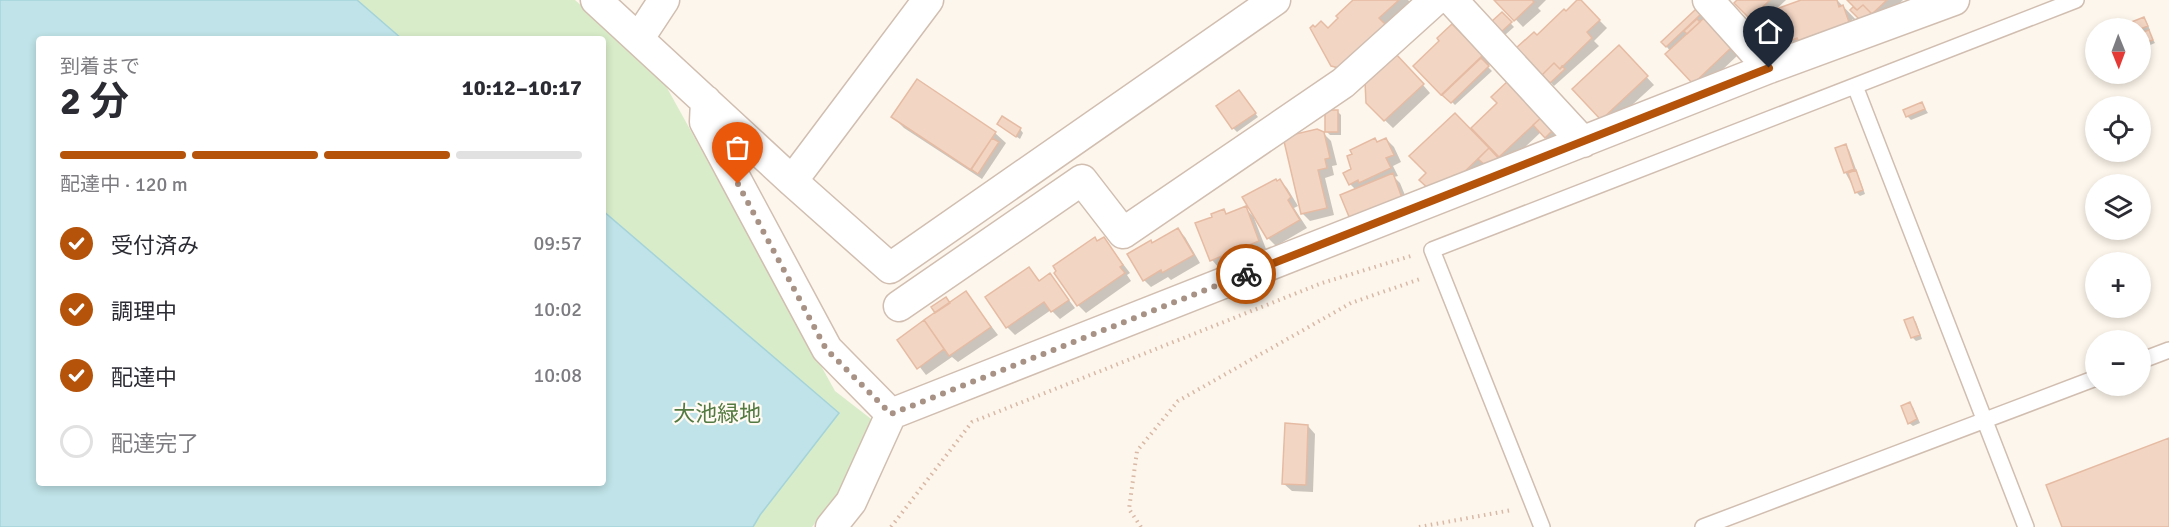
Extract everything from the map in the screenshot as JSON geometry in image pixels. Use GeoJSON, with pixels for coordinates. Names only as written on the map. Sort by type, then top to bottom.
{"type":"FeatureCollection","features":[{"type":"Feature","properties":{"kind":"street"},"geometry":{"type":"LineString","coordinates":[[596,0],[890,268],[1275,0]]}},
{"type":"Feature","properties":{"kind":"street"},"geometry":{"type":"LineString","coordinates":[[639,38],[664,0]]}},
{"type":"Feature","properties":{"kind":"street"},"geometry":{"type":"LineString","coordinates":[[792,181],[928,0]]}},
{"type":"Feature","properties":{"kind":"street"},"geometry":{"type":"LineString","coordinates":[[899,306],[1082,180],[1123,233],[1343,83],[1435,0]]}},
{"type":"Feature","properties":{"kind":"street"},"geometry":{"type":"LineString","coordinates":[[1452,0],[1583,142]]}},
{"type":"Feature","properties":{"kind":"street"},"geometry":{"type":"LineString","coordinates":[[1708,0],[1769,68]]}},
{"type":"Feature","properties":{"kind":"street"},"geometry":{"type":"LineString","coordinates":[[831,527],[851,502],[891,414],[1769,68],[1954,0]]}},
{"type":"Feature","properties":{"kind":"street"},"geometry":{"type":"LineString","coordinates":[[706,101],[705,122],[826,349],[891,414]]}},
{"type":"Feature","properties":{"kind":"lane"},"geometry":{"type":"LineString","coordinates":[[1542,527],[1432,250],[2076,0]]}},
{"type":"Feature","properties":{"kind":"lane"},"geometry":{"type":"LineString","coordinates":[[1855,86],[2026,527]]}},
{"type":"Feature","properties":{"kind":"lane"},"geometry":{"type":"LineString","coordinates":[[2151,357],[2169,350]]}},
{"type":"Feature","properties":{"kind":"lane"},"geometry":{"type":"LineString","coordinates":[[1703,527],[2085,382]]}},
{"type":"Feature","properties":{"kind":"path"},"geometry":{"type":"LineString","coordinates":[[891,527],[972,422],[1322,284],[1432,250]]}},
{"type":"Feature","properties":{"kind":"path"},"geometry":{"type":"LineString","coordinates":[[1141,527],[1129,509],[1137,451],[1178,401],[1351,303],[1440,271]]}},
{"type":"Feature","properties":{"kind":"path"},"geometry":{"type":"LineString","coordinates":[[1419,527],[1533,506]]}},
{"type":"Feature","properties":{"kind":"green space","name":"大池緑地"},"geometry":{"type":"Polygon","coordinates":[[[0,0],[575,0],[661,77],[835,391],[875,422],[839,493],[812,527],[0,527],[0,0]]]}},
{"type":"Feature","properties":{"kind":"water","name":"大池緑地"},"geometry":{"type":"Polygon","coordinates":[[[0,0],[357,0],[399,36],[36,36],[36,486],[606,486],[606,214],[839,413],[753,527],[0,527],[0,0]]]}},
{"type":"Feature","properties":{"kind":"building"},"geometry":{"type":"Polygon","coordinates":[[[1353,0],[1399,0],[1379,18],[1386,25],[1339,68],[1331,66],[1310,28],[1313,25],[1315,27],[1321,21],[1328,28],[1338,18],[1336,16],[1353,0]]]}},
{"type":"Feature","properties":{"kind":"building"},"geometry":{"type":"Polygon","coordinates":[[[1494,0],[1532,0],[1534,2],[1514,21],[1494,0]]]}},
{"type":"Feature","properties":{"kind":"building"},"geometry":{"type":"Polygon","coordinates":[[[1577,0],[1581,0],[1600,20],[1587,32],[1592,38],[1560,69],[1554,63],[1542,75],[1516,48],[1534,32],[1537,35],[1577,0]]]}},
{"type":"Feature","properties":{"kind":"building"},"geometry":{"type":"Polygon","coordinates":[[[1737,0],[1770,0],[1750,19],[1734,3],[1737,0]]]}},
{"type":"Feature","properties":{"kind":"building"},"geometry":{"type":"Polygon","coordinates":[[[1801,0],[1837,0],[1839,7],[1843,5],[1849,22],[1844,24],[1845,26],[1799,43],[1797,38],[1790,41],[1779,8],[1801,0]]]}},
{"type":"Feature","properties":{"kind":"building"},"geometry":{"type":"Polygon","coordinates":[[[1847,0],[1887,0],[1872,14],[1863,5],[1857,10],[1847,0]]]}},
{"type":"Feature","properties":{"kind":"building"},"geometry":{"type":"Polygon","coordinates":[[[1863,5],[1872,14],[1874,12],[1877,15],[1861,21],[1850,10],[1853,7],[1857,10],[1863,5]]]}},
{"type":"Feature","properties":{"kind":"building"},"geometry":{"type":"Polygon","coordinates":[[[1768,7],[1775,16],[1779,13],[1788,36],[1772,49],[1749,24],[1768,7]]]}},
{"type":"Feature","properties":{"kind":"building"},"geometry":{"type":"Polygon","coordinates":[[[1696,9],[1701,14],[1666,47],[1661,42],[1696,9]]]}},
{"type":"Feature","properties":{"kind":"building"},"geometry":{"type":"Polygon","coordinates":[[[1502,12],[1512,22],[1500,33],[1491,22],[1502,12]]]}},
{"type":"Feature","properties":{"kind":"building"},"geometry":{"type":"Polygon","coordinates":[[[1704,18],[1732,47],[1693,84],[1665,54],[1704,18]]]}},
{"type":"Feature","properties":{"kind":"building"},"geometry":{"type":"Polygon","coordinates":[[[1697,19],[1700,22],[1687,34],[1684,31],[1697,19]]]}},
{"type":"Feature","properties":{"kind":"building"},"geometry":{"type":"Polygon","coordinates":[[[1452,24],[1469,41],[1472,38],[1483,55],[1441,95],[1413,66],[1439,41],[1437,38],[1452,24]]]}},
{"type":"Feature","properties":{"kind":"building"},"geometry":{"type":"Polygon","coordinates":[[[1619,45],[1648,76],[1601,120],[1572,89],[1619,45]]]}},
{"type":"Feature","properties":{"kind":"building"},"geometry":{"type":"Polygon","coordinates":[[[1395,53],[1424,84],[1384,121],[1366,103],[1365,81],[1395,53]]]}},
{"type":"Feature","properties":{"kind":"building"},"geometry":{"type":"Polygon","coordinates":[[[1481,58],[1489,66],[1451,103],[1442,95],[1481,58]]]}},
{"type":"Feature","properties":{"kind":"building"},"geometry":{"type":"Polygon","coordinates":[[[1554,63],[1560,69],[1562,66],[1565,69],[1550,83],[1542,75],[1554,63]]]}},
{"type":"Feature","properties":{"kind":"building"},"geometry":{"type":"Polygon","coordinates":[[[917,79],[996,132],[971,170],[891,117],[917,79]]]}},
{"type":"Feature","properties":{"kind":"building"},"geometry":{"type":"Polygon","coordinates":[[[1510,79],[1544,115],[1499,157],[1471,128],[1497,103],[1491,97],[1510,79]]]}},
{"type":"Feature","properties":{"kind":"building"},"geometry":{"type":"Polygon","coordinates":[[[1239,90],[1256,113],[1232,129],[1216,106],[1239,90]]]}},
{"type":"Feature","properties":{"kind":"building"},"geometry":{"type":"Polygon","coordinates":[[[1922,102],[1925,109],[1906,117],[1903,110],[1922,102]]]}},
{"type":"Feature","properties":{"kind":"building"},"geometry":{"type":"Polygon","coordinates":[[[1325,110],[1338,110],[1338,132],[1325,132],[1325,110]]]}},
{"type":"Feature","properties":{"kind":"building"},"geometry":{"type":"Polygon","coordinates":[[[1455,113],[1489,148],[1458,178],[1455,175],[1429,189],[1419,180],[1426,173],[1409,156],[1455,113]]]}},
{"type":"Feature","properties":{"kind":"building"},"geometry":{"type":"Polygon","coordinates":[[[1544,115],[1556,127],[1545,138],[1533,125],[1544,115]]]}},
{"type":"Feature","properties":{"kind":"building"},"geometry":{"type":"Polygon","coordinates":[[[1002,116],[1021,128],[1016,137],[997,124],[1002,116]]]}},
{"type":"Feature","properties":{"kind":"building"},"geometry":{"type":"Polygon","coordinates":[[[1317,129],[1324,132],[1330,158],[1325,159],[1327,168],[1318,170],[1327,208],[1301,214],[1283,137],[1317,129]]]}},
{"type":"Feature","properties":{"kind":"building"},"geometry":{"type":"Polygon","coordinates":[[[992,138],[999,142],[978,174],[971,169],[992,138]]]}},
{"type":"Feature","properties":{"kind":"building"},"geometry":{"type":"Polygon","coordinates":[[[1375,138],[1377,142],[1386,138],[1394,155],[1386,158],[1391,168],[1359,183],[1358,180],[1349,185],[1343,173],[1351,169],[1347,156],[1352,154],[1350,150],[1375,138]]]}},
{"type":"Feature","properties":{"kind":"building"},"geometry":{"type":"Polygon","coordinates":[[[1846,144],[1854,169],[1844,173],[1835,148],[1846,144]]]}},
{"type":"Feature","properties":{"kind":"building"},"geometry":{"type":"Polygon","coordinates":[[[1489,148],[1501,161],[1485,165],[1478,159],[1489,148]]]}},
{"type":"Feature","properties":{"kind":"building"},"geometry":{"type":"Polygon","coordinates":[[[1856,170],[1863,190],[1855,193],[1848,173],[1856,170]]]}},
{"type":"Feature","properties":{"kind":"building"},"geometry":{"type":"Polygon","coordinates":[[[1393,173],[1402,198],[1350,219],[1340,195],[1393,173]]]}},
{"type":"Feature","properties":{"kind":"building"},"geometry":{"type":"Polygon","coordinates":[[[1276,179],[1277,181],[1280,179],[1291,197],[1288,200],[1300,220],[1267,239],[1242,197],[1276,179]]]}},
{"type":"Feature","properties":{"kind":"building"},"geometry":{"type":"Polygon","coordinates":[[[1246,206],[1259,241],[1210,261],[1195,223],[1212,217],[1211,214],[1224,209],[1226,214],[1246,206]]]}},
{"type":"Feature","properties":{"kind":"building"},"geometry":{"type":"Polygon","coordinates":[[[1178,228],[1194,255],[1143,281],[1127,254],[1178,228]]]}},
{"type":"Feature","properties":{"kind":"building"},"geometry":{"type":"Polygon","coordinates":[[[1095,237],[1097,241],[1104,237],[1123,265],[1120,267],[1125,273],[1077,306],[1054,273],[1056,271],[1053,266],[1095,237]]]}},
{"type":"Feature","properties":{"kind":"building"},"geometry":{"type":"Polygon","coordinates":[[[1029,267],[1039,281],[1050,273],[1069,300],[1051,312],[1044,302],[1006,328],[985,297],[1029,267]]]}},
{"type":"Feature","properties":{"kind":"building"},"geometry":{"type":"Polygon","coordinates":[[[966,291],[991,327],[949,356],[924,320],[966,291]]]}},
{"type":"Feature","properties":{"kind":"building"},"geometry":{"type":"Polygon","coordinates":[[[946,297],[950,303],[935,313],[931,307],[946,297]]]}},
{"type":"Feature","properties":{"kind":"building"},"geometry":{"type":"Polygon","coordinates":[[[1913,317],[1920,335],[1911,338],[1904,320],[1913,317]]]}},
{"type":"Feature","properties":{"kind":"building"},"geometry":{"type":"Polygon","coordinates":[[[924,320],[944,349],[917,369],[897,340],[924,320]]]}},
{"type":"Feature","properties":{"kind":"building"},"geometry":{"type":"Polygon","coordinates":[[[1910,402],[1917,419],[1908,424],[1901,406],[1910,402]]]}},
{"type":"Feature","properties":{"kind":"building"},"geometry":{"type":"Polygon","coordinates":[[[1285,423],[1308,425],[1306,485],[1282,484],[1285,423]]]}},
{"type":"Feature","properties":{"kind":"building"},"geometry":{"type":"Polygon","coordinates":[[[2169,438],[2169,527],[2062,527],[2046,485],[2169,438]]]}},
{"type":"Feature","properties":{"kind":"way so far"},"geometry":{"type":"LineString","coordinates":[[738,184],[826,349],[891,414],[1246,274]]}},
{"type":"Feature","properties":{"kind":"route"},"geometry":{"type":"LineString","coordinates":[[1246,274],[1769,68]]}}]}
